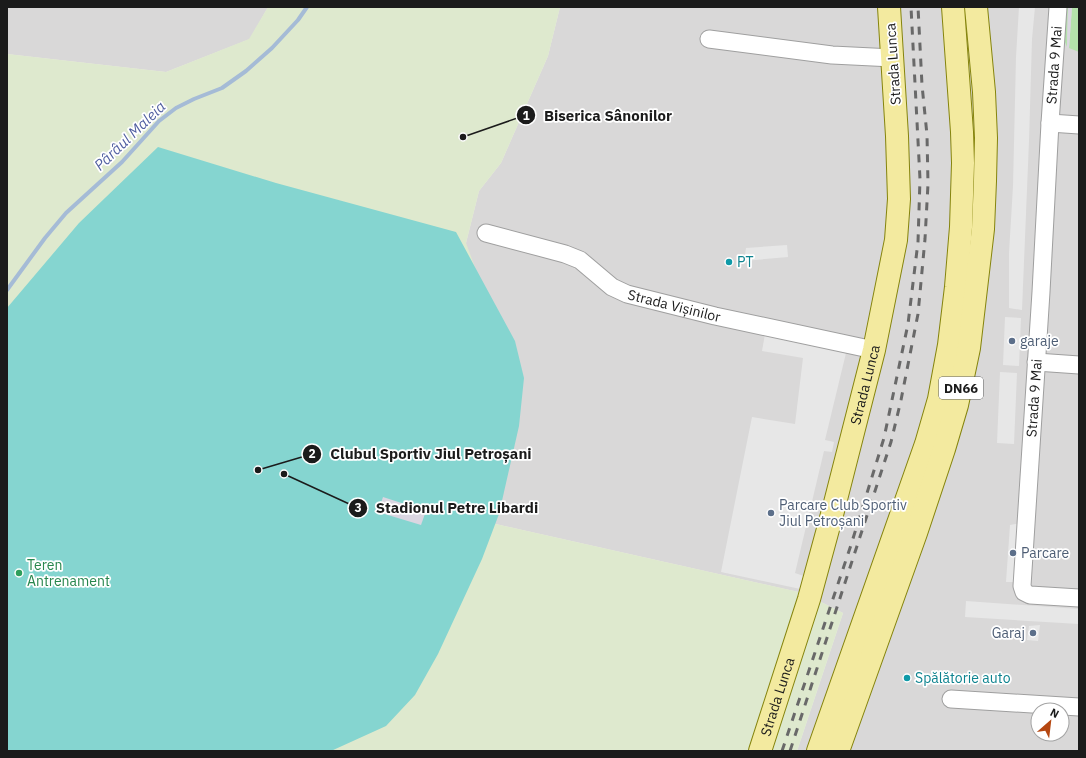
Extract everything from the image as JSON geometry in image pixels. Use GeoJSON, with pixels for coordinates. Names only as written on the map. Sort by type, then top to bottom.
{"type":"FeatureCollection","features":[{"type":"Feature","properties":{"kind":"main road","name":"Strada Lunca"},"geometry":{"type":"LineString","coordinates":[[760,751],[811,591],[834,507],[874,350],[896,240],[899,199],[898,136],[890,7]]}},
{"type":"Feature","properties":{"kind":"main road","name":"DN66"},"geometry":{"type":"LineString","coordinates":[[818,751],[926,444],[939,399],[948,351],[956,287],[961,227],[963,163],[953,7]]}},
{"type":"Feature","properties":{"kind":"main road","name":"DN66"},"geometry":{"type":"LineString","coordinates":[[838,751],[916,533],[944,449],[957,405],[968,355],[981,250],[986,174],[984,92],[976,7]]}},
{"type":"Feature","properties":{"kind":"street","name":"Strada 9 Mai"},"geometry":{"type":"LineString","coordinates":[[1058,7],[1022,586],[1024,592],[1030,595],[1079,598]]}},
{"type":"Feature","properties":{"kind":"street"},"geometry":{"type":"LineString","coordinates":[[709,39],[832,55],[893,58]]}},
{"type":"Feature","properties":{"kind":"street","name":"Strada 9 Mai"},"geometry":{"type":"LineString","coordinates":[[1050,123],[1079,125]]}},
{"type":"Feature","properties":{"kind":"street","name":"Strada Vișinilor"},"geometry":{"type":"LineString","coordinates":[[486,233],[565,254],[580,260],[612,287],[627,294],[715,316],[874,350]]}},
{"type":"Feature","properties":{"kind":"street"},"geometry":{"type":"LineString","coordinates":[[1036,362],[1079,365]]}},
{"type":"Feature","properties":{"kind":"street"},"geometry":{"type":"LineString","coordinates":[[951,699],[1079,707]]}},
{"type":"Feature","properties":{"kind":"shaded area"},"geometry":{"type":"Polygon","coordinates":[[[7,7],[268,7],[250,39],[166,72],[7,54],[7,7]]]}},
{"type":"Feature","properties":{"kind":"shaded area"},"geometry":{"type":"Polygon","coordinates":[[[560,7],[1079,7],[1079,751],[797,751],[843,613],[803,593],[478,520],[466,243],[479,191],[501,163],[548,56],[560,7]]]}},
{"type":"Feature","properties":{"kind":"shaded area","name":"garaje"},"geometry":{"type":"Polygon","coordinates":[[[1019,7],[1035,7],[1032,39],[1022,310],[1009,308],[1009,253],[1013,186],[1016,57],[1019,7]]]}},
{"type":"Feature","properties":{"kind":"shaded area"},"geometry":{"type":"Polygon","coordinates":[[[1068,7],[1072,7],[1069,48],[1067,47],[1068,7]]]}},
{"type":"Feature","properties":{"kind":"shaded area"},"geometry":{"type":"Polygon","coordinates":[[[158,147],[276,183],[456,232],[515,341],[524,378],[519,426],[499,514],[482,559],[438,654],[415,695],[386,726],[331,751],[7,751],[7,308],[79,223],[158,147]]]}},
{"type":"Feature","properties":{"kind":"shaded area"},"geometry":{"type":"Polygon","coordinates":[[[787,245],[788,257],[744,261],[746,248],[787,245]]]}},
{"type":"Feature","properties":{"kind":"shaded area","name":"garaje"},"geometry":{"type":"Polygon","coordinates":[[[1005,317],[1021,318],[1019,366],[1003,365],[1005,317]]]}},
{"type":"Feature","properties":{"kind":"shaded area","name":"Parcare Club Sportiv Jiul Petroșani"},"geometry":{"type":"Polygon","coordinates":[[[765,334],[846,353],[825,440],[834,442],[832,452],[824,451],[795,573],[809,578],[805,590],[721,572],[752,417],[795,424],[803,358],[762,351],[765,334]]]}},
{"type":"Feature","properties":{"kind":"shaded area","name":"garaje"},"geometry":{"type":"Polygon","coordinates":[[[1000,372],[1017,373],[1014,444],[997,443],[1000,372]]]}},
{"type":"Feature","properties":{"kind":"shaded area"},"geometry":{"type":"Polygon","coordinates":[[[383,497],[426,511],[421,525],[378,512],[383,497]]]}},
{"type":"Feature","properties":{"kind":"shaded area","name":"Parcare"},"geometry":{"type":"Polygon","coordinates":[[[1020,523],[1016,582],[1006,582],[1010,525],[1020,523]]]}},
{"type":"Feature","properties":{"kind":"shaded area"},"geometry":{"type":"Polygon","coordinates":[[[966,601],[1079,609],[1079,624],[965,617],[966,601]]]}},
{"type":"Feature","properties":{"kind":"shaded area","name":"Garaj"},"geometry":{"type":"Polygon","coordinates":[[[1040,625],[1038,641],[1027,640],[1029,626],[1040,625]]]}},
{"type":"Feature","properties":{"kind":"green space"},"geometry":{"type":"Polygon","coordinates":[[[268,7],[560,7],[548,56],[501,163],[479,191],[466,243],[518,384],[478,520],[803,593],[843,613],[797,751],[7,751],[7,54],[166,72],[249,39],[268,7]]]}},
{"type":"Feature","properties":{"kind":"green space"},"geometry":{"type":"Polygon","coordinates":[[[1066,7],[1068,7],[1067,47],[1065,42],[1066,7]]]}},
{"type":"Feature","properties":{"kind":"green space"},"geometry":{"type":"Polygon","coordinates":[[[1072,7],[1079,7],[1079,52],[1069,48],[1072,7]]]}},
{"type":"Feature","properties":{"kind":"waterway","name":"Pârâul Maleia"},"geometry":{"type":"LineString","coordinates":[[7,290],[45,238],[66,213],[122,162],[159,121],[176,108],[222,88],[246,71],[272,48],[298,20],[307,7]]}},
{"type":"Feature","properties":{"kind":"railway"},"geometry":{"type":"LineString","coordinates":[[782,751],[851,545],[884,438],[908,324],[918,242],[920,179],[911,7]]}},
{"type":"Feature","properties":{"kind":"railway"},"geometry":{"type":"LineString","coordinates":[[790,751],[891,442],[918,314],[925,239],[928,184],[927,135],[922,85],[918,7]]}},
{"type":"Feature","properties":{"kind":"place","name":"Biserica Sânonilor"},"geometry":{"type":"Point","coordinates":[463,137]}},
{"type":"Feature","properties":{"kind":"place","name":"PT"},"geometry":{"type":"Point","coordinates":[729,262]}},
{"type":"Feature","properties":{"kind":"place","name":"garaje"},"geometry":{"type":"Point","coordinates":[1012,341]}},
{"type":"Feature","properties":{"kind":"place","name":"Clubul Sportiv Jiul Petroșani"},"geometry":{"type":"Point","coordinates":[258,470]}},
{"type":"Feature","properties":{"kind":"place","name":"Stadionul Petre Libardi"},"geometry":{"type":"Point","coordinates":[284,474]}},
{"type":"Feature","properties":{"kind":"place","name":"Parcare Club Sportiv Jiul Petroșani"},"geometry":{"type":"Point","coordinates":[771,513]}},
{"type":"Feature","properties":{"kind":"place","name":"Parcare"},"geometry":{"type":"Point","coordinates":[1013,553]}},
{"type":"Feature","properties":{"kind":"place","name":"Teren Antrenament"},"geometry":{"type":"Point","coordinates":[19,573]}},
{"type":"Feature","properties":{"kind":"place","name":"Garaj"},"geometry":{"type":"Point","coordinates":[1033,633]}},
{"type":"Feature","properties":{"kind":"place","name":"Spălătorie auto"},"geometry":{"type":"Point","coordinates":[907,678]}}]}
